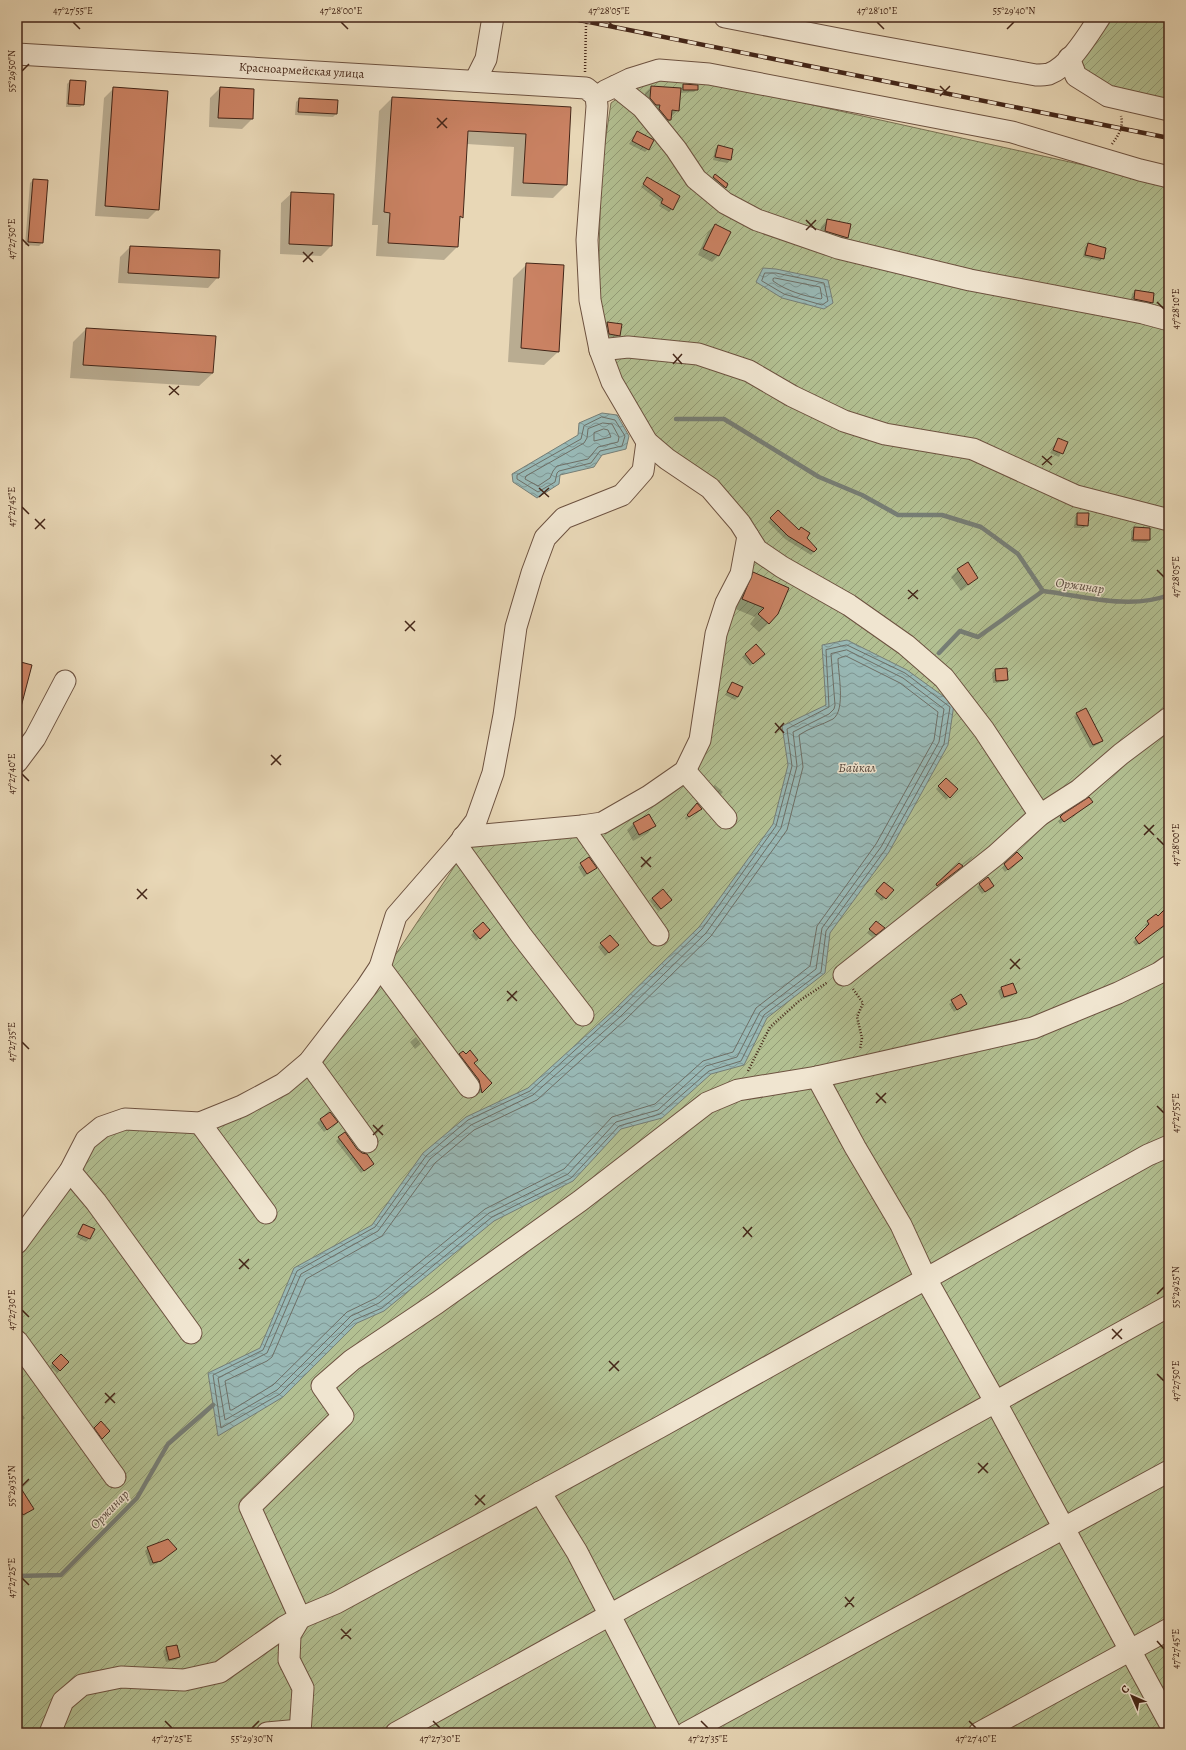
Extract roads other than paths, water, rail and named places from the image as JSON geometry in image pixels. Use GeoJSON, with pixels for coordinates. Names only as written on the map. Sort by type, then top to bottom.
{"type":"FeatureCollection","features":[{"type":"Feature","properties":{"kind":"street"},"geometry":{"type":"LineString","coordinates":[[475,81],[486,60],[493,17]]}},
{"type":"Feature","properties":{"kind":"street"},"geometry":{"type":"LineString","coordinates":[[725,17],[1036,75],[1049,74],[1060,67],[1079,48],[1100,17]]}},
{"type":"Feature","properties":{"kind":"street","name":"Красноармейская улица"},"geometry":{"type":"LineString","coordinates":[[17,54],[475,81],[591,92]]}},
{"type":"Feature","properties":{"kind":"street"},"geometry":{"type":"LineString","coordinates":[[1069,58],[1076,76],[1108,96],[1169,110]]}},
{"type":"Feature","properties":{"kind":"street"},"geometry":{"type":"LineString","coordinates":[[1040,815],[984,730],[944,678],[906,645],[849,605],[782,567],[757,550],[740,523],[710,488],[667,459],[648,442],[612,382],[600,350],[590,300],[587,240],[597,106],[591,92],[616,86],[630,79],[659,70],[709,74],[1012,132],[1169,177]]}},
{"type":"Feature","properties":{"kind":"street"},"geometry":{"type":"LineString","coordinates":[[616,86],[642,107],[676,149],[696,179],[725,203],[757,220],[838,248],[970,280],[1143,313],[1169,320]]}},
{"type":"Feature","properties":{"kind":"street"},"geometry":{"type":"LineString","coordinates":[[600,350],[628,346],[698,354],[749,371],[792,396],[844,421],[885,434],[973,449],[1076,496],[1169,520]]}},
{"type":"Feature","properties":{"kind":"street"},"geometry":{"type":"LineString","coordinates":[[17,1243],[70,1171],[86,1140],[102,1127],[125,1120],[200,1123],[242,1106],[283,1084],[309,1062],[366,988],[380,967],[396,916],[476,821],[493,773],[504,715],[516,627],[532,573],[545,538],[564,518],[622,495],[643,471],[648,442]]}},
{"type":"Feature","properties":{"kind":"street"},"geometry":{"type":"LineString","coordinates":[[460,841],[602,823],[649,796],[685,771],[700,740],[716,634],[726,603],[741,574],[748,536]]}},
{"type":"Feature","properties":{"kind":"street"},"geometry":{"type":"LineString","coordinates":[[17,762],[35,738],[65,681]]}},
{"type":"Feature","properties":{"kind":"street"},"geometry":{"type":"LineString","coordinates":[[844,976],[996,855],[1040,815],[1079,790],[1121,754],[1169,718]]}},
{"type":"Feature","properties":{"kind":"street"},"geometry":{"type":"LineString","coordinates":[[685,771],[726,818]]}},
{"type":"Feature","properties":{"kind":"street"},"geometry":{"type":"LineString","coordinates":[[582,826],[658,935]]}},
{"type":"Feature","properties":{"kind":"street"},"geometry":{"type":"LineString","coordinates":[[460,841],[521,935],[583,1015]]}},
{"type":"Feature","properties":{"kind":"street"},"geometry":{"type":"LineString","coordinates":[[300,1618],[250,1507],[343,1416],[322,1386],[352,1360],[437,1303],[580,1201],[708,1104],[738,1090],[817,1077],[1034,1028],[1118,993],[1159,973],[1169,966]]}},
{"type":"Feature","properties":{"kind":"street"},"geometry":{"type":"LineString","coordinates":[[380,967],[469,1087]]}},
{"type":"Feature","properties":{"kind":"street"},"geometry":{"type":"LineString","coordinates":[[309,1062],[367,1142]]}},
{"type":"Feature","properties":{"kind":"street"},"geometry":{"type":"LineString","coordinates":[[817,1077],[855,1147],[901,1225],[926,1279],[996,1403],[1169,1722]]}},
{"type":"Feature","properties":{"kind":"street"},"geometry":{"type":"LineString","coordinates":[[200,1123],[266,1213]]}},
{"type":"Feature","properties":{"kind":"street"},"geometry":{"type":"LineString","coordinates":[[50,1733],[63,1701],[82,1685],[121,1677],[184,1680],[220,1672],[284,1627],[300,1618],[336,1603],[540,1492],[1141,1159],[1169,1146]]}},
{"type":"Feature","properties":{"kind":"street"},"geometry":{"type":"LineString","coordinates":[[70,1171],[96,1202],[192,1332]]}},
{"type":"Feature","properties":{"kind":"street"},"geometry":{"type":"LineString","coordinates":[[396,1733],[996,1403],[1169,1306]]}},
{"type":"Feature","properties":{"kind":"street"},"geometry":{"type":"LineString","coordinates":[[17,1341],[115,1477]]}},
{"type":"Feature","properties":{"kind":"street"},"geometry":{"type":"LineString","coordinates":[[686,1733],[1169,1470]]}},
{"type":"Feature","properties":{"kind":"street"},"geometry":{"type":"LineString","coordinates":[[540,1492],[577,1552],[671,1733]]}},
{"type":"Feature","properties":{"kind":"street"},"geometry":{"type":"LineString","coordinates":[[267,1733],[300,1732],[303,1688],[289,1660],[290,1635],[300,1618]]}},
{"type":"Feature","properties":{"kind":"street"},"geometry":{"type":"LineString","coordinates":[[979,1733],[1169,1629]]}},
{"type":"Feature","properties":{"kind":"water"},"geometry":{"type":"Polygon","coordinates":[[[763,268],[776,269],[828,280],[833,303],[824,309],[782,298],[756,282],[763,268]]]}},
{"type":"Feature","properties":{"kind":"water"},"geometry":{"type":"Polygon","coordinates":[[[602,413],[617,415],[629,436],[626,449],[602,455],[594,467],[560,475],[559,484],[537,498],[513,482],[512,474],[578,435],[579,423],[602,413]]]}},
{"type":"Feature","properties":{"kind":"water","name":"Байкал"},"geometry":{"type":"Polygon","coordinates":[[[847,640],[907,670],[954,704],[948,745],[889,852],[830,933],[825,973],[767,1018],[744,1065],[711,1074],[662,1118],[621,1129],[573,1181],[494,1221],[384,1311],[357,1323],[283,1397],[218,1436],[208,1373],[260,1348],[294,1268],[372,1225],[423,1153],[466,1117],[528,1088],[615,1009],[699,927],[773,824],[788,765],[782,726],[826,705],[822,645],[847,640]]]}},
{"type":"Feature","properties":{"kind":"waterway"},"geometry":{"type":"LineString","coordinates":[[676,419],[724,419],[819,477],[862,495],[898,515],[942,515],[981,527],[1018,554],[1043,591]]}},
{"type":"Feature","properties":{"kind":"waterway","name":"Оржинар"},"geometry":{"type":"LineString","coordinates":[[939,653],[960,631],[978,637],[1043,591],[1123,602],[1154,599],[1169,595]]}},
{"type":"Feature","properties":{"kind":"waterway","name":"Оржинар"},"geometry":{"type":"LineString","coordinates":[[17,1576],[61,1575],[137,1498],[168,1444],[213,1405]]}},
{"type":"Feature","properties":{"kind":"railway"},"geometry":{"type":"LineString","coordinates":[[564,17],[1169,138]]}}]}
